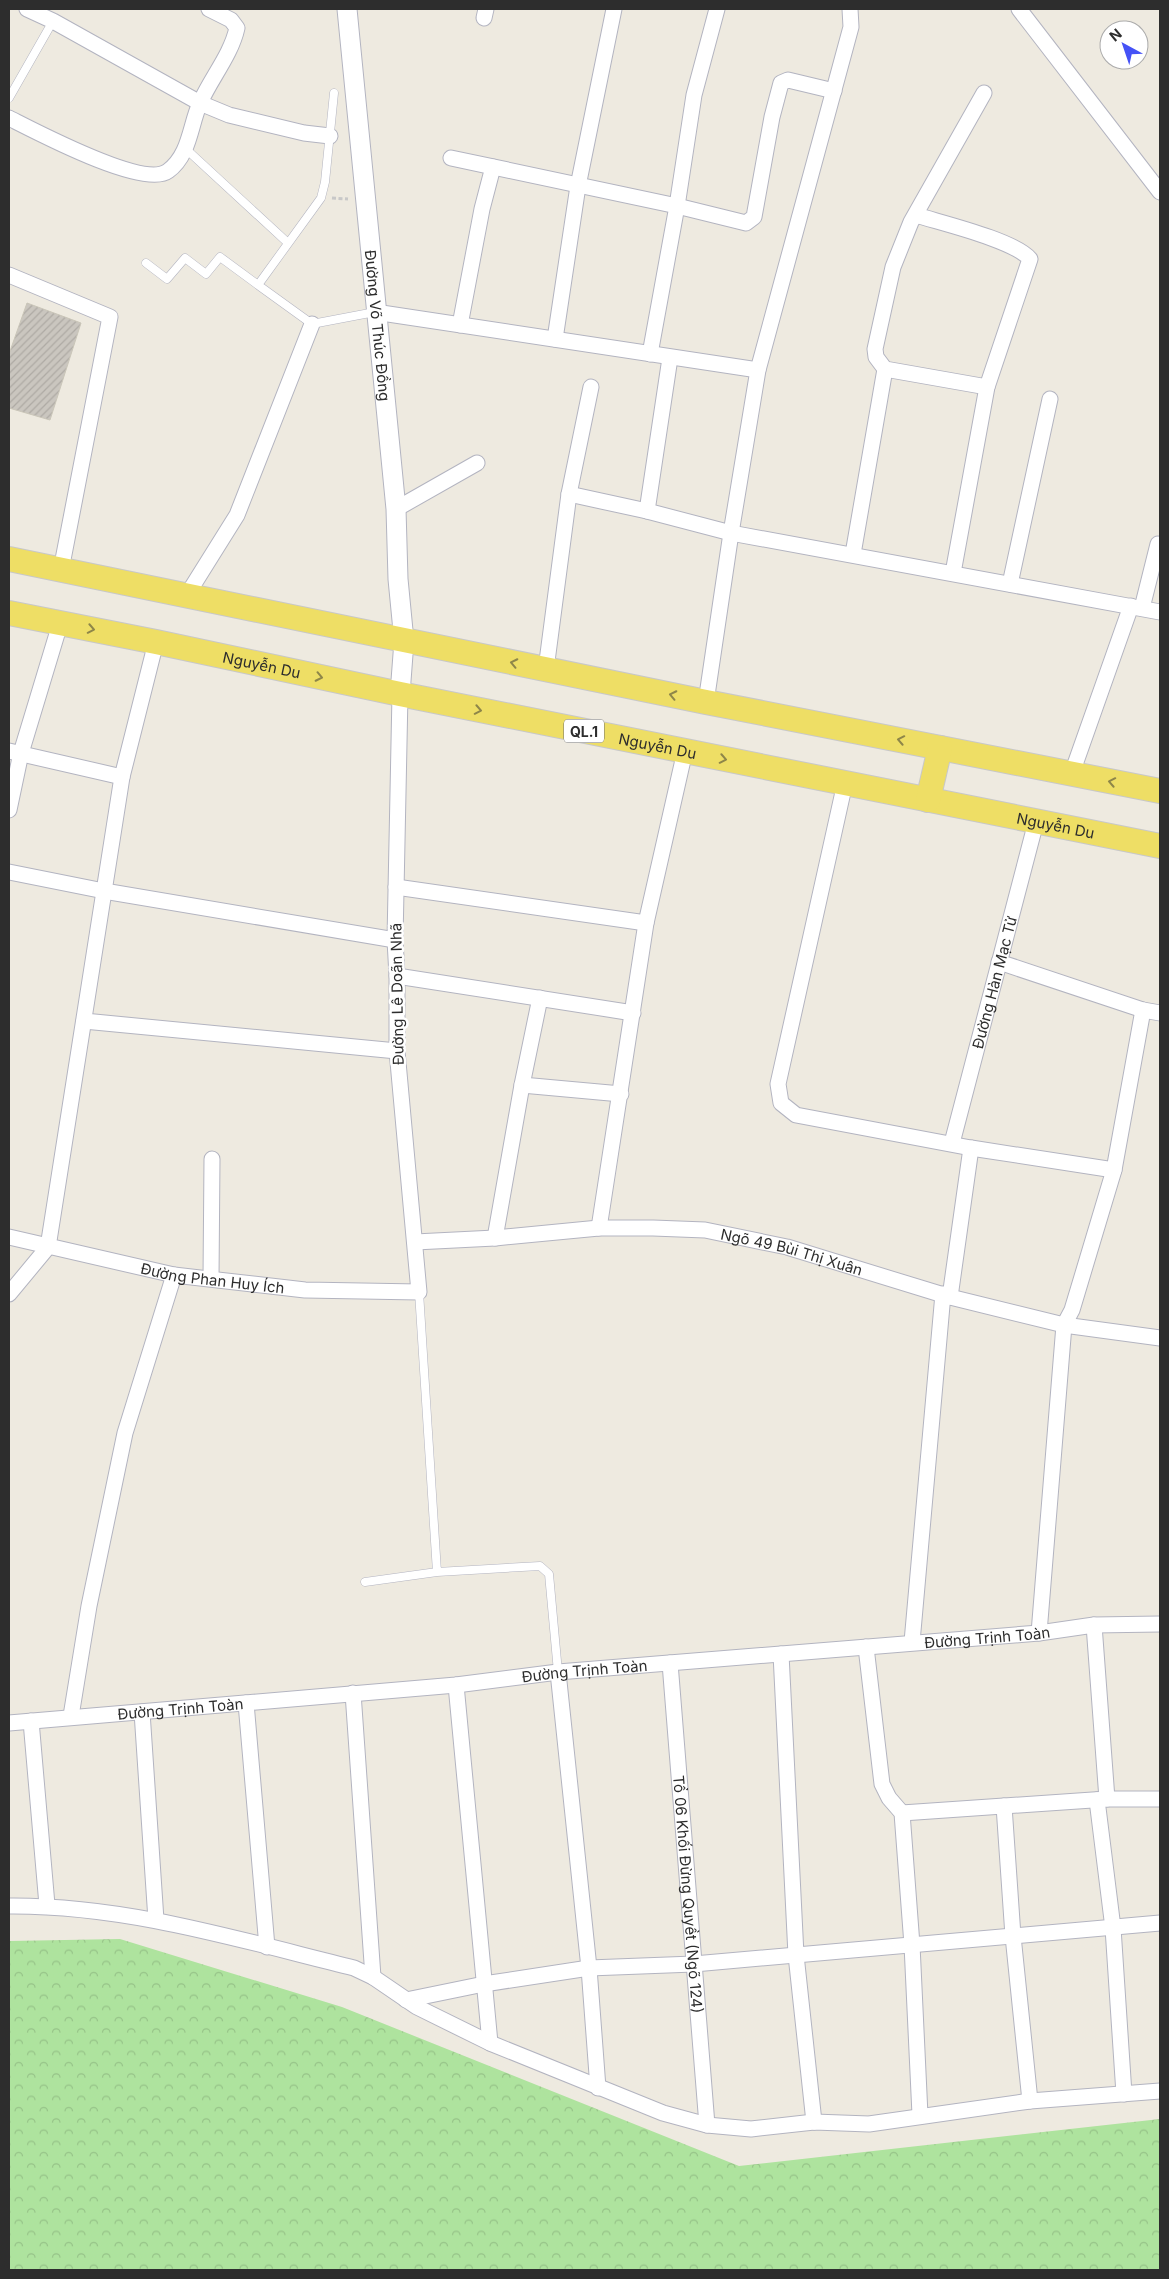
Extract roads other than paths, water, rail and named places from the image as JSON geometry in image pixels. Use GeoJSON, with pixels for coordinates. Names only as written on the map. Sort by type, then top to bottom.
{"type":"FeatureCollection","features":[{"type":"Feature","properties":{"kind":"main road"},"geometry":{"type":"LineString","coordinates":[[9,559],[546,670],[1160,791]]}},
{"type":"Feature","properties":{"kind":"main road","name":"Nguyễn Du"},"geometry":{"type":"LineString","coordinates":[[9,613],[400,694],[1160,846]]}},
{"type":"Feature","properties":{"kind":"main road"},"geometry":{"type":"LineString","coordinates":[[928,800],[940,748]]}},
{"type":"Feature","properties":{"kind":"street"},"geometry":{"type":"LineString","coordinates":[[27,9],[53,20],[200,103],[229,115],[304,133],[330,136]]}},
{"type":"Feature","properties":{"kind":"street"},"geometry":{"type":"LineString","coordinates":[[9,118],[81,153],[120,167],[157,175],[168,171],[186,149],[200,103],[234,40],[237,28],[231,20],[209,9]]}},
{"type":"Feature","properties":{"kind":"street","name":"Đường Võ Thúc Đồng"},"geometry":{"type":"LineString","coordinates":[[347,9],[375,312],[396,509],[398,579],[404,640],[400,694]]}},
{"type":"Feature","properties":{"kind":"street"},"geometry":{"type":"LineString","coordinates":[[555,340],[578,186],[614,9]]}},
{"type":"Feature","properties":{"kind":"street"},"geometry":{"type":"LineString","coordinates":[[650,354],[677,206],[694,95],[717,9]]}},
{"type":"Feature","properties":{"kind":"street"},"geometry":{"type":"LineString","coordinates":[[706,702],[758,370],[851,27],[852,16],[850,9]]}},
{"type":"Feature","properties":{"kind":"street"},"geometry":{"type":"LineString","coordinates":[[1019,9],[1160,192]]}},
{"type":"Feature","properties":{"kind":"street"},"geometry":{"type":"LineString","coordinates":[[451,158],[677,206],[746,223],[754,216],[772,117],[781,83],[788,80],[834,91]]}},
{"type":"Feature","properties":{"kind":"street"},"geometry":{"type":"LineString","coordinates":[[853,554],[885,369],[875,352],[877,334],[893,267],[911,222],[984,93]]}},
{"type":"Feature","properties":{"kind":"street"},"geometry":{"type":"LineString","coordinates":[[460,325],[482,209],[493,167]]}},
{"type":"Feature","properties":{"kind":"street"},"geometry":{"type":"LineString","coordinates":[[916,215],[1006,244],[1025,253],[1030,259],[988,387],[953,573]]}},
{"type":"Feature","properties":{"kind":"street"},"geometry":{"type":"LineString","coordinates":[[9,275],[110,317],[61,570]]}},
{"type":"Feature","properties":{"kind":"street"},"geometry":{"type":"LineString","coordinates":[[375,312],[758,370]]}},
{"type":"Feature","properties":{"kind":"street"},"geometry":{"type":"LineString","coordinates":[[187,595],[237,515],[312,324]]}},
{"type":"Feature","properties":{"kind":"street"},"geometry":{"type":"LineString","coordinates":[[647,511],[670,358]]}},
{"type":"Feature","properties":{"kind":"street"},"geometry":{"type":"LineString","coordinates":[[885,369],[988,387]]}},
{"type":"Feature","properties":{"kind":"street"},"geometry":{"type":"LineString","coordinates":[[546,670],[569,494],[591,388]]}},
{"type":"Feature","properties":{"kind":"street"},"geometry":{"type":"LineString","coordinates":[[1010,584],[1050,399]]}},
{"type":"Feature","properties":{"kind":"street"},"geometry":{"type":"LineString","coordinates":[[396,509],[477,463]]}},
{"type":"Feature","properties":{"kind":"street"},"geometry":{"type":"LineString","coordinates":[[569,494],[647,511],[731,533],[1160,612]]}},
{"type":"Feature","properties":{"kind":"street"},"geometry":{"type":"LineString","coordinates":[[1072,774],[1158,544]]}},
{"type":"Feature","properties":{"kind":"street"},"geometry":{"type":"LineString","coordinates":[[9,810],[15,752],[60,624]]}},
{"type":"Feature","properties":{"kind":"street"},"geometry":{"type":"LineString","coordinates":[[9,1294],[48,1246],[122,777],[156,642]]}},
{"type":"Feature","properties":{"kind":"street","name":"Đường Lê Doãn Nhã"},"geometry":{"type":"LineString","coordinates":[[400,694],[395,940],[397,1051],[419,1292]]}},
{"type":"Feature","properties":{"kind":"street"},"geometry":{"type":"LineString","coordinates":[[599,1228],[646,923],[685,751]]}},
{"type":"Feature","properties":{"kind":"street"},"geometry":{"type":"LineString","coordinates":[[15,752],[122,777]]}},
{"type":"Feature","properties":{"kind":"street"},"geometry":{"type":"LineString","coordinates":[[845,783],[778,1084],[778,1093],[782,1103],[796,1115],[972,1148],[1114,1170]]}},
{"type":"Feature","properties":{"kind":"street","name":"Đường Hàn Mạc Tử"},"geometry":{"type":"LineString","coordinates":[[952,1143],[1036,822]]}},
{"type":"Feature","properties":{"kind":"street"},"geometry":{"type":"LineString","coordinates":[[9,872],[104,891],[395,940]]}},
{"type":"Feature","properties":{"kind":"street"},"geometry":{"type":"LineString","coordinates":[[396,887],[646,923]]}},
{"type":"Feature","properties":{"kind":"street"},"geometry":{"type":"LineString","coordinates":[[999,962],[1143,1010],[1160,1013]]}},
{"type":"Feature","properties":{"kind":"street"},"geometry":{"type":"LineString","coordinates":[[397,976],[633,1013]]}},
{"type":"Feature","properties":{"kind":"street"},"geometry":{"type":"LineString","coordinates":[[496,1238],[522,1084],[540,998]]}},
{"type":"Feature","properties":{"kind":"street"},"geometry":{"type":"LineString","coordinates":[[1039,1633],[1064,1325],[1072,1310],[1114,1170],[1143,1010]]}},
{"type":"Feature","properties":{"kind":"street"},"geometry":{"type":"LineString","coordinates":[[84,1021],[397,1051]]}},
{"type":"Feature","properties":{"kind":"street"},"geometry":{"type":"LineString","coordinates":[[522,1084],[621,1094]]}},
{"type":"Feature","properties":{"kind":"street"},"geometry":{"type":"LineString","coordinates":[[912,1642],[947,1296],[972,1148]]}},
{"type":"Feature","properties":{"kind":"street"},"geometry":{"type":"LineString","coordinates":[[211,1278],[212,1159]]}},
{"type":"Feature","properties":{"kind":"street","name":"Ngõ 49 Bùi Thị Xuân"},"geometry":{"type":"LineString","coordinates":[[414,1242],[496,1238],[599,1228],[706,1230],[787,1247],[947,1296],[1064,1325],[1160,1338]]}},
{"type":"Feature","properties":{"kind":"street","name":"Đường Phan Huy Ích"},"geometry":{"type":"LineString","coordinates":[[9,1238],[174,1274],[305,1290],[419,1292]]}},
{"type":"Feature","properties":{"kind":"street"},"geometry":{"type":"LineString","coordinates":[[71,1716],[89,1606],[124,1433],[174,1274]]}},
{"type":"Feature","properties":{"kind":"street","name":"Đường Trịnh Toàn"},"geometry":{"type":"LineString","coordinates":[[9,1722],[456,1685],[558,1672],[1039,1633],[1094,1625],[1160,1624]]}},
{"type":"Feature","properties":{"kind":"street"},"geometry":{"type":"LineString","coordinates":[[1094,1625],[1102,1799],[1124,2094]]}},
{"type":"Feature","properties":{"kind":"street"},"geometry":{"type":"LineString","coordinates":[[866,1647],[882,1784],[889,1798],[902,1813],[912,1945],[920,2115]]}},
{"type":"Feature","properties":{"kind":"street"},"geometry":{"type":"LineString","coordinates":[[780,1654],[796,1955],[814,2122]]}},
{"type":"Feature","properties":{"kind":"street","name":"Tổ 06 Khối Đừng Quyềt (Ngõ 124)"},"geometry":{"type":"LineString","coordinates":[[670,1663],[707,2125]]}},
{"type":"Feature","properties":{"kind":"street"},"geometry":{"type":"LineString","coordinates":[[558,1672],[589,1968],[598,2088]]}},
{"type":"Feature","properties":{"kind":"street"},"geometry":{"type":"LineString","coordinates":[[456,1685],[490,2044]]}},
{"type":"Feature","properties":{"kind":"street"},"geometry":{"type":"LineString","coordinates":[[353,1693],[373,1977]]}},
{"type":"Feature","properties":{"kind":"street"},"geometry":{"type":"LineString","coordinates":[[246,1703],[267,1947]]}},
{"type":"Feature","properties":{"kind":"street"},"geometry":{"type":"LineString","coordinates":[[142,1712],[156,1920]]}},
{"type":"Feature","properties":{"kind":"street"},"geometry":{"type":"LineString","coordinates":[[31,1721],[47,1906]]}},
{"type":"Feature","properties":{"kind":"street"},"geometry":{"type":"LineString","coordinates":[[902,1813],[1102,1799],[1160,1799]]}},
{"type":"Feature","properties":{"kind":"street"},"geometry":{"type":"LineString","coordinates":[[1004,1806],[1013,1936],[1030,2101]]}},
{"type":"Feature","properties":{"kind":"street"},"geometry":{"type":"LineString","coordinates":[[9,1906],[47,1906],[156,1920],[354,1968],[373,1977],[417,2007],[490,2044],[663,2113],[707,2125],[752,2129],[814,2122],[869,2124],[920,2115],[1030,2101],[1160,2091]]}},
{"type":"Feature","properties":{"kind":"street"},"geometry":{"type":"LineString","coordinates":[[406,2000],[484,1984],[589,1968],[694,1964],[1113,1928],[1160,1922]]}},
{"type":"Feature","properties":{"kind":"lane"},"geometry":{"type":"LineString","coordinates":[[9,98],[53,20]]}},
{"type":"Feature","properties":{"kind":"lane"},"geometry":{"type":"LineString","coordinates":[[258,285],[321,198],[334,93]]}},
{"type":"Feature","properties":{"kind":"lane"},"geometry":{"type":"LineString","coordinates":[[186,149],[288,243]]}},
{"type":"Feature","properties":{"kind":"lane"},"geometry":{"type":"LineString","coordinates":[[146,263],[167,279],[185,258],[206,274],[220,257],[312,324],[375,312]]}},
{"type":"Feature","properties":{"kind":"lane"},"geometry":{"type":"LineString","coordinates":[[419,1292],[437,1572]]}},
{"type":"Feature","properties":{"kind":"lane"},"geometry":{"type":"LineString","coordinates":[[365,1582],[437,1572],[536,1565],[545,1569],[549,1574],[558,1672]]}}]}
